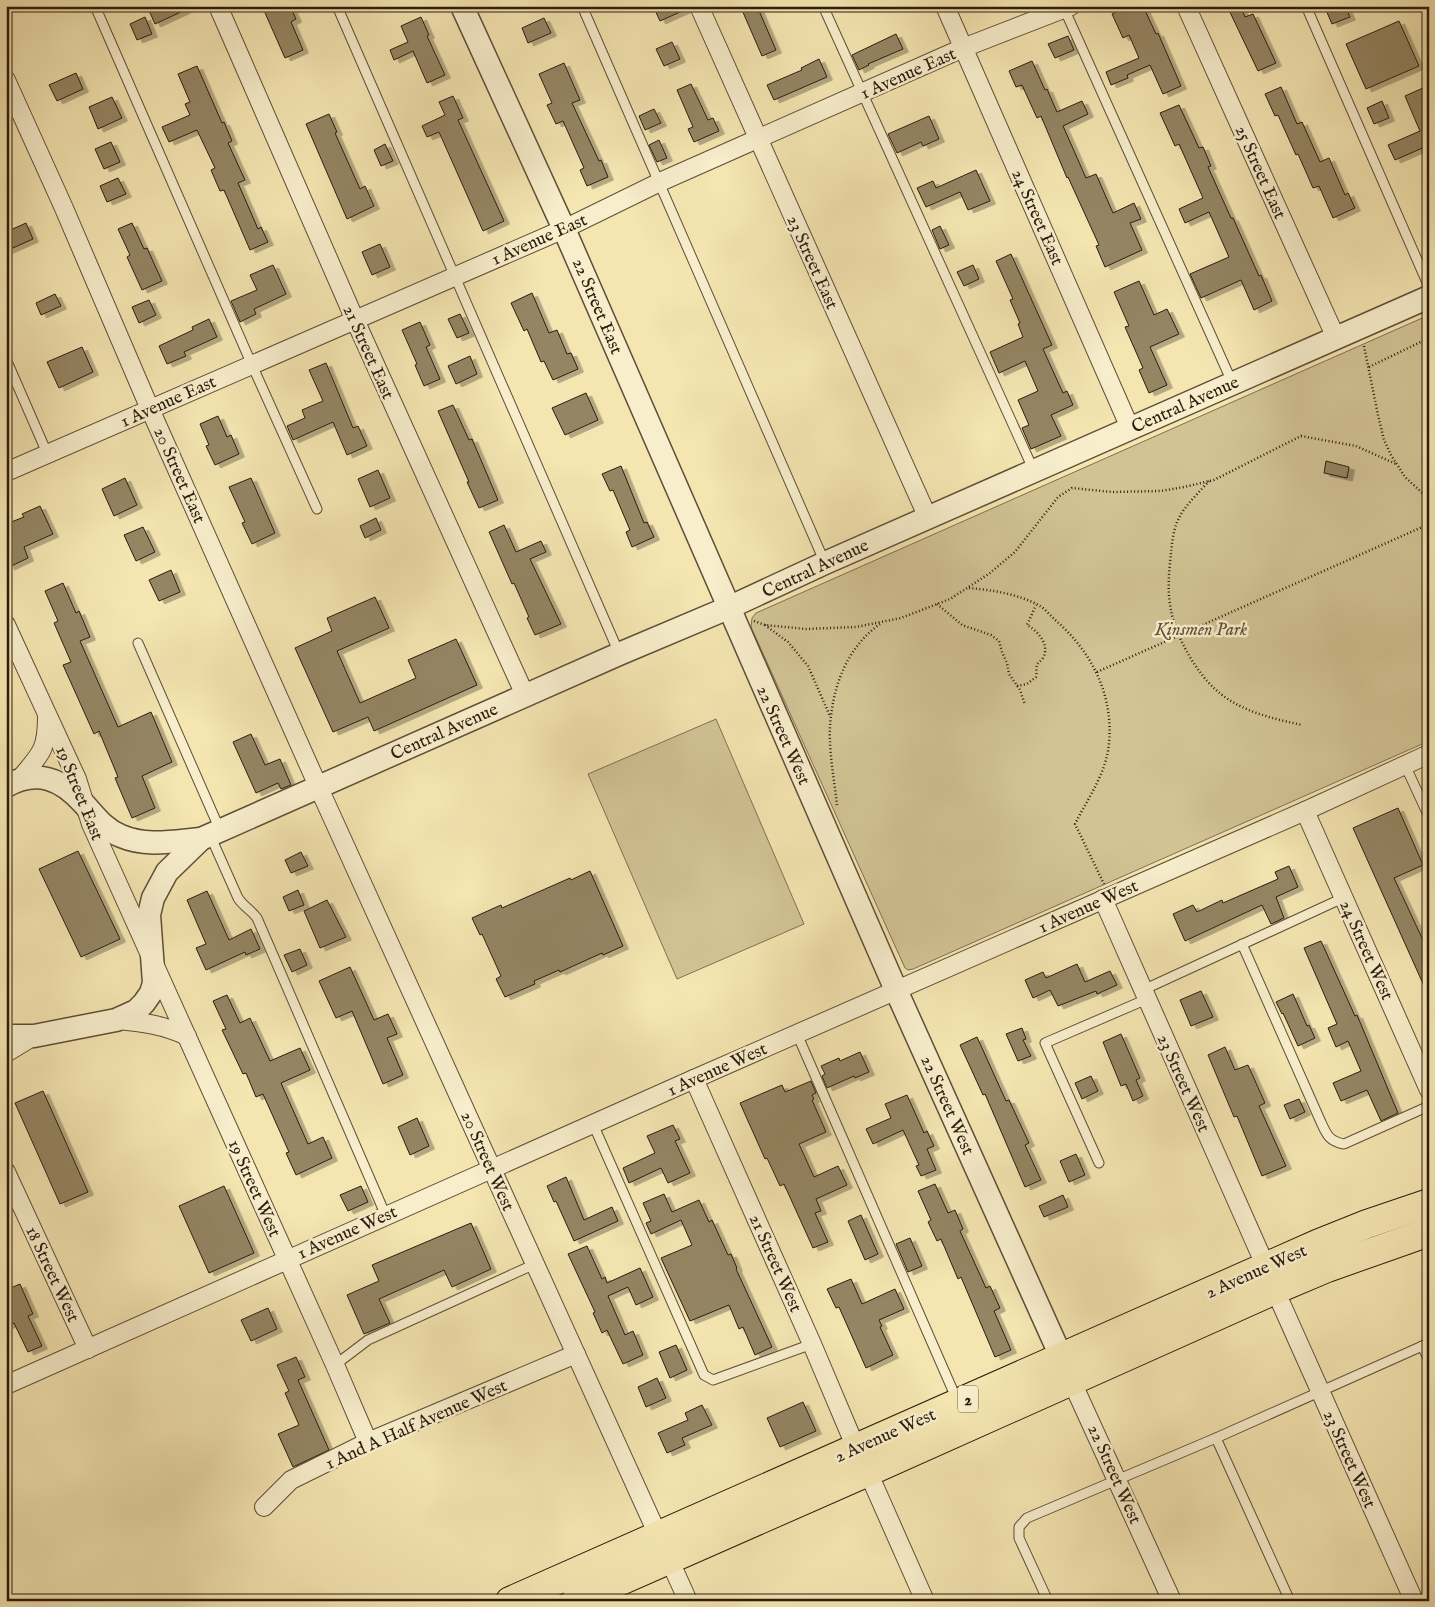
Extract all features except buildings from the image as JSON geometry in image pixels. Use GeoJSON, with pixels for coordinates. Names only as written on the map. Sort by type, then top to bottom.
{"type":"FeatureCollection","features":[{"type":"Feature","properties":{"kind":"highway","name":"2 Avenue West"},"geometry":{"type":"LineString","coordinates":[[510,1601],[868,1472],[1072,1382],[1270,1278],[1367,1224],[1429,1203]]}},
{"type":"Feature","properties":{"kind":"highway","name":"2 Avenue West"},"geometry":{"type":"LineString","coordinates":[[575,1601],[664,1547],[856,1448],[1061,1357],[1270,1278],[1327,1268],[1429,1232]]}},
{"type":"Feature","properties":{"kind":"street","name":"21 Street East"},"geometry":{"type":"LineString","coordinates":[[218,6],[355,320],[525,695]]}},
{"type":"Feature","properties":{"kind":"street","name":"22 Street East"},"geometry":{"type":"LineString","coordinates":[[462,6],[564,229],[728,608]]}},
{"type":"Feature","properties":{"kind":"street","name":"23 Street East"},"geometry":{"type":"LineString","coordinates":[[699,6],[928,518]]}},
{"type":"Feature","properties":{"kind":"street","name":"24 Street East"},"geometry":{"type":"LineString","coordinates":[[945,6],[1130,428]]}},
{"type":"Feature","properties":{"kind":"street","name":"25 Street East"},"geometry":{"type":"LineString","coordinates":[[1186,6],[1336,338]]}},
{"type":"Feature","properties":{"kind":"street","name":"1 Avenue East"},"geometry":{"type":"LineString","coordinates":[[6,472],[564,229],[660,182],[963,48],[1066,7]]}},
{"type":"Feature","properties":{"kind":"street","name":"20 Street East"},"geometry":{"type":"LineString","coordinates":[[6,80],[318,786]]}},
{"type":"Feature","properties":{"kind":"street","name":"Central Avenue"},"geometry":{"type":"LineString","coordinates":[[6,1036],[34,1036],[116,1020],[136,1011],[151,993],[154,983],[149,915],[153,898],[167,872],[210,835],[1429,297]]}},
{"type":"Feature","properties":{"kind":"street","name":"22 Street West"},"geometry":{"type":"LineString","coordinates":[[728,608],[896,990],[1172,1601]]}},
{"type":"Feature","properties":{"kind":"street","name":"19 Street East"},"geometry":{"type":"LineString","coordinates":[[6,625],[77,779],[91,824],[153,962]]}},
{"type":"Feature","properties":{"kind":"street"},"geometry":{"type":"LineString","coordinates":[[13,783],[44,748],[47,737],[47,715]]}},
{"type":"Feature","properties":{"kind":"street","name":"1 Avenue West"},"geometry":{"type":"LineString","coordinates":[[6,1385],[694,1078],[1305,811],[1429,754]]}},
{"type":"Feature","properties":{"kind":"street","name":"Central Avenue"},"geometry":{"type":"LineString","coordinates":[[13,783],[32,777],[54,780],[65,786],[83,802],[108,829],[121,836],[152,843],[210,835]]}},
{"type":"Feature","properties":{"kind":"street","name":"20 Street West"},"geometry":{"type":"LineString","coordinates":[[318,786],[688,1601]]}},
{"type":"Feature","properties":{"kind":"street","name":"24 Street West"},"geometry":{"type":"LineString","coordinates":[[1305,811],[1429,1090]]}},
{"type":"Feature","properties":{"kind":"street","name":"23 Street West"},"geometry":{"type":"LineString","coordinates":[[1107,898],[1145,994],[1413,1601]]}},
{"type":"Feature","properties":{"kind":"street","name":"19 Street West"},"geometry":{"type":"LineString","coordinates":[[153,962],[368,1442]]}},
{"type":"Feature","properties":{"kind":"street"},"geometry":{"type":"LineString","coordinates":[[116,1020],[158,1025],[187,1036]]}},
{"type":"Feature","properties":{"kind":"street"},"geometry":{"type":"LineString","coordinates":[[6,1053],[34,1036]]}},
{"type":"Feature","properties":{"kind":"street","name":"21 Street West"},"geometry":{"type":"LineString","coordinates":[[694,1078],[856,1448]]}},
{"type":"Feature","properties":{"kind":"street","name":"18 Street West"},"geometry":{"type":"LineString","coordinates":[[6,1172],[88,1349]]}},
{"type":"Feature","properties":{"kind":"street","name":"1 And A Half Avenue West"},"geometry":{"type":"LineString","coordinates":[[264,1506],[291,1480],[368,1442],[576,1354]]}},
{"type":"Feature","properties":{"kind":"street"},"geometry":{"type":"LineString","coordinates":[[868,1472],[925,1601]]}},
{"type":"Feature","properties":{"kind":"street"},"geometry":{"type":"LineString","coordinates":[[1413,1601],[1429,1594]]}},
{"type":"Feature","properties":{"kind":"lane"},"geometry":{"type":"LineString","coordinates":[[95,6],[317,510]]}},
{"type":"Feature","properties":{"kind":"lane"},"geometry":{"type":"LineString","coordinates":[[337,6],[619,654]]}},
{"type":"Feature","properties":{"kind":"lane"},"geometry":{"type":"LineString","coordinates":[[582,6],[825,563]]}},
{"type":"Feature","properties":{"kind":"lane"},"geometry":{"type":"LineString","coordinates":[[823,6],[1034,471]]}},
{"type":"Feature","properties":{"kind":"lane"},"geometry":{"type":"LineString","coordinates":[[1306,6],[1429,286]]}},
{"type":"Feature","properties":{"kind":"lane"},"geometry":{"type":"LineString","coordinates":[[1066,7],[1232,384]]}},
{"type":"Feature","properties":{"kind":"lane"},"geometry":{"type":"LineString","coordinates":[[6,359],[47,454]]}},
{"type":"Feature","properties":{"kind":"lane"},"geometry":{"type":"LineString","coordinates":[[138,643],[210,835],[238,898],[257,918],[386,1216]]}},
{"type":"Feature","properties":{"kind":"lane"},"geometry":{"type":"LineString","coordinates":[[1405,765],[1429,817]]}},
{"type":"Feature","properties":{"kind":"lane"},"geometry":{"type":"LineString","coordinates":[[1099,1163],[1045,1043],[1242,944],[1343,898]]}},
{"type":"Feature","properties":{"kind":"lane"},"geometry":{"type":"LineString","coordinates":[[1242,944],[1320,1120],[1328,1135],[1335,1142],[1344,1144],[1429,1106]]}},
{"type":"Feature","properties":{"kind":"lane"},"geometry":{"type":"LineString","coordinates":[[797,1034],[958,1403]]}},
{"type":"Feature","properties":{"kind":"lane"},"geometry":{"type":"LineString","coordinates":[[593,1124],[704,1375],[713,1380],[812,1344]]}},
{"type":"Feature","properties":{"kind":"lane"},"geometry":{"type":"LineString","coordinates":[[335,1365],[368,1340],[535,1264]]}},
{"type":"Feature","properties":{"kind":"lane"},"geometry":{"type":"LineString","coordinates":[[1048,1601],[1019,1538],[1019,1526],[1027,1518],[1216,1438],[1426,1345],[1429,1360]]}},
{"type":"Feature","properties":{"kind":"lane"},"geometry":{"type":"LineString","coordinates":[[1216,1438],[1290,1601]]}},
{"type":"Feature","properties":{"kind":"path"},"geometry":{"type":"LineString","coordinates":[[1369,367],[1429,338]]}},
{"type":"Feature","properties":{"kind":"path"},"geometry":{"type":"LineString","coordinates":[[1363,344],[1384,440],[1405,477],[1429,499]]}},
{"type":"Feature","properties":{"kind":"path"},"geometry":{"type":"LineString","coordinates":[[765,625],[823,629],[856,628],[901,618],[937,604],[970,588],[1015,552],[1058,497],[1067,490],[1078,488],[1112,492],[1161,491],[1209,481],[1240,468],[1301,436],[1356,446],[1396,464]]}},
{"type":"Feature","properties":{"kind":"path"},"geometry":{"type":"LineString","coordinates":[[1209,481],[1180,516],[1172,542],[1169,577],[1170,602],[1179,635],[1200,673],[1215,689],[1231,701],[1252,713],[1302,725]]}},
{"type":"Feature","properties":{"kind":"path"},"geometry":{"type":"LineString","coordinates":[[1097,672],[1429,524]]}},
{"type":"Feature","properties":{"kind":"path"},"geometry":{"type":"LineString","coordinates":[[970,588],[994,591],[1036,604],[1062,625],[1082,647],[1097,672],[1104,692],[1110,725],[1108,750],[1103,772],[1075,824],[1107,898]]}},
{"type":"Feature","properties":{"kind":"path"},"geometry":{"type":"LineString","coordinates":[[937,604],[962,625],[995,637],[1001,645],[1009,674],[1020,690],[1025,704]]}},
{"type":"Feature","properties":{"kind":"path"},"geometry":{"type":"LineString","coordinates":[[1016,686],[1032,681],[1036,676],[1037,666],[1043,658],[1045,650],[1040,636],[1035,629],[1027,626],[1036,604]]}},
{"type":"Feature","properties":{"kind":"path"},"geometry":{"type":"LineString","coordinates":[[753,620],[765,625],[788,642],[808,666],[830,718]]}},
{"type":"Feature","properties":{"kind":"path"},"geometry":{"type":"LineString","coordinates":[[837,809],[830,718],[844,665],[869,632],[882,623]]}},
{"type":"Feature","properties":{"kind":"green space","name":"Kinsmen Park"},"geometry":{"type":"Polygon","coordinates":[[[1429,315],[1429,741],[913,969],[908,970],[905,968],[751,627],[752,618],[756,613],[1429,315]]]}},
{"type":"Feature","properties":{"kind":"green space"},"geometry":{"type":"Polygon","coordinates":[[[716,719],[804,924],[677,979],[588,774],[716,719]]]}}]}
